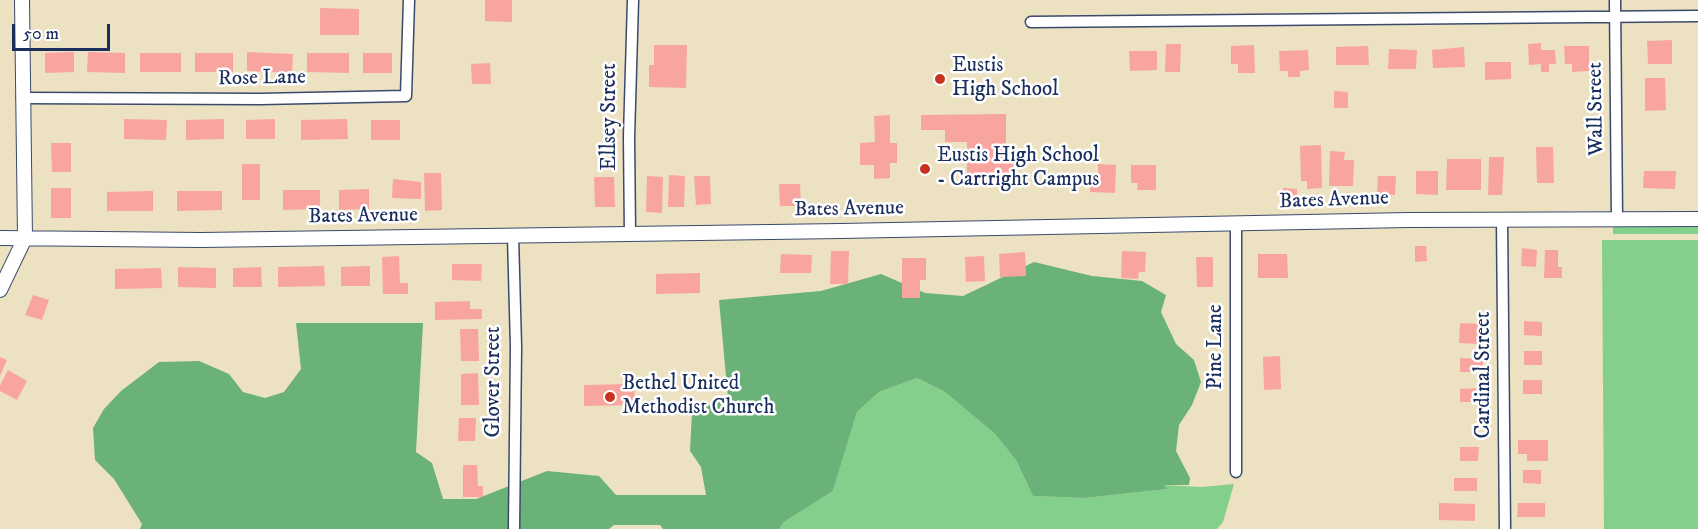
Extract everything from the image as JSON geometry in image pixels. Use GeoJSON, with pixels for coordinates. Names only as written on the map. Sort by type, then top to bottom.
{"type":"FeatureCollection","features":[{"type":"Feature","properties":{"kind":"street"},"geometry":{"type":"LineString","coordinates":[[0,290],[25,238],[22,0]]}},
{"type":"Feature","properties":{"kind":"street","name":"Rose Lane"},"geometry":{"type":"LineString","coordinates":[[22,98],[260,99],[406,96],[409,0]]}},
{"type":"Feature","properties":{"kind":"street","name":"Ellsey Street"},"geometry":{"type":"LineString","coordinates":[[630,235],[629,137],[633,0]]}},
{"type":"Feature","properties":{"kind":"street","name":"Wall Street"},"geometry":{"type":"LineString","coordinates":[[1615,0],[1617,219]]}},
{"type":"Feature","properties":{"kind":"street"},"geometry":{"type":"LineString","coordinates":[[1031,22],[1698,16]]}},
{"type":"Feature","properties":{"kind":"street","name":"Bates Avenue"},"geometry":{"type":"LineString","coordinates":[[0,238],[201,240],[630,235],[1236,223],[1698,219]]}},
{"type":"Feature","properties":{"kind":"street","name":"Cardinal Street"},"geometry":{"type":"LineString","coordinates":[[1503,220],[1505,529]]}},
{"type":"Feature","properties":{"kind":"street","name":"Pine Lane"},"geometry":{"type":"LineString","coordinates":[[1236,223],[1236,472]]}},
{"type":"Feature","properties":{"kind":"street","name":"Glover Street"},"geometry":{"type":"LineString","coordinates":[[513,236],[516,347],[513,529]]}},
{"type":"Feature","properties":{"kind":"green space"},"geometry":{"type":"Polygon","coordinates":[[[1613,226],[1698,226],[1698,234],[1613,234],[1613,226]]]}},
{"type":"Feature","properties":{"kind":"green space"},"geometry":{"type":"Polygon","coordinates":[[[1602,240],[1698,240],[1698,529],[1604,529],[1602,240]]]}},
{"type":"Feature","properties":{"kind":"green space"},"geometry":{"type":"Polygon","coordinates":[[[1034,262],[1092,276],[1142,281],[1166,295],[1161,312],[1176,344],[1194,360],[1201,382],[1192,405],[1179,425],[1176,451],[1190,478],[1189,485],[1164,485],[1167,489],[1085,498],[1033,496],[1016,460],[994,433],[945,392],[917,378],[879,392],[857,412],[833,491],[784,522],[779,529],[663,529],[660,525],[614,525],[609,529],[140,529],[142,524],[114,479],[95,460],[93,428],[104,409],[121,391],[159,362],[199,361],[229,374],[243,392],[265,398],[284,392],[301,369],[296,323],[423,323],[416,452],[432,463],[443,499],[476,499],[547,471],[599,476],[616,495],[706,495],[701,467],[690,451],[692,412],[728,398],[719,300],[821,291],[881,274],[925,293],[963,296],[1034,262]]]}},
{"type":"Feature","properties":{"kind":"green space"},"geometry":{"type":"Polygon","coordinates":[[[917,378],[945,392],[994,433],[1016,460],[1033,496],[1085,498],[1167,489],[1163,485],[1202,487],[1234,484],[1223,522],[1217,529],[779,529],[784,522],[833,491],[857,412],[879,392],[917,378]]]}},
{"type":"Feature","properties":{"kind":"building"},"geometry":{"type":"Polygon","coordinates":[[[485,0],[512,0],[512,22],[485,21],[485,0]]]}},
{"type":"Feature","properties":{"kind":"building"},"geometry":{"type":"Polygon","coordinates":[[[320,8],[359,9],[359,35],[320,35],[320,8]]]}},
{"type":"Feature","properties":{"kind":"building"},"geometry":{"type":"Polygon","coordinates":[[[1672,40],[1672,64],[1648,64],[1647,41],[1672,40]]]}},
{"type":"Feature","properties":{"kind":"building"},"geometry":{"type":"Polygon","coordinates":[[[1541,43],[1541,50],[1555,50],[1556,64],[1549,64],[1549,72],[1541,72],[1541,64],[1529,65],[1528,44],[1541,43]]]}},
{"type":"Feature","properties":{"kind":"building"},"geometry":{"type":"Polygon","coordinates":[[[1166,44],[1181,44],[1180,72],[1165,72],[1166,44]]]}},
{"type":"Feature","properties":{"kind":"building"},"geometry":{"type":"Polygon","coordinates":[[[654,45],[687,45],[686,88],[649,87],[649,65],[654,65],[654,45]]]}},
{"type":"Feature","properties":{"kind":"building"},"geometry":{"type":"Polygon","coordinates":[[[1254,45],[1255,73],[1238,73],[1238,64],[1231,64],[1231,46],[1254,45]]]}},
{"type":"Feature","properties":{"kind":"building"},"geometry":{"type":"Polygon","coordinates":[[[1368,46],[1369,65],[1336,65],[1336,47],[1368,46]]]}},
{"type":"Feature","properties":{"kind":"building"},"geometry":{"type":"Polygon","coordinates":[[[1564,46],[1589,46],[1589,71],[1572,72],[1572,64],[1565,64],[1564,46]]]}},
{"type":"Feature","properties":{"kind":"building"},"geometry":{"type":"Polygon","coordinates":[[[1464,47],[1465,67],[1433,68],[1432,50],[1464,47]]]}},
{"type":"Feature","properties":{"kind":"building"},"geometry":{"type":"Polygon","coordinates":[[[1389,49],[1417,50],[1416,69],[1388,69],[1389,49]]]}},
{"type":"Feature","properties":{"kind":"building"},"geometry":{"type":"Polygon","coordinates":[[[1308,50],[1309,70],[1300,71],[1300,77],[1288,77],[1288,71],[1280,71],[1279,51],[1308,50]]]}},
{"type":"Feature","properties":{"kind":"building"},"geometry":{"type":"Polygon","coordinates":[[[1129,51],[1157,51],[1157,70],[1130,71],[1129,51]]]}},
{"type":"Feature","properties":{"kind":"building"},"geometry":{"type":"Polygon","coordinates":[[[74,52],[74,72],[45,73],[45,53],[74,52]]]}},
{"type":"Feature","properties":{"kind":"building"},"geometry":{"type":"Polygon","coordinates":[[[88,52],[125,53],[125,73],[87,72],[88,52]]]}},
{"type":"Feature","properties":{"kind":"building"},"geometry":{"type":"Polygon","coordinates":[[[247,52],[293,54],[292,73],[247,71],[247,52]]]}},
{"type":"Feature","properties":{"kind":"building"},"geometry":{"type":"Polygon","coordinates":[[[140,53],[181,53],[181,72],[140,72],[140,53]]]}},
{"type":"Feature","properties":{"kind":"building"},"geometry":{"type":"Polygon","coordinates":[[[195,53],[233,53],[233,72],[195,72],[195,53]]]}},
{"type":"Feature","properties":{"kind":"building"},"geometry":{"type":"Polygon","coordinates":[[[307,53],[349,53],[349,73],[307,72],[307,53]]]}},
{"type":"Feature","properties":{"kind":"building"},"geometry":{"type":"Polygon","coordinates":[[[363,53],[392,53],[392,73],[363,73],[363,53]]]}},
{"type":"Feature","properties":{"kind":"building"},"geometry":{"type":"Polygon","coordinates":[[[1485,62],[1511,62],[1511,79],[1485,80],[1485,62]]]}},
{"type":"Feature","properties":{"kind":"building"},"geometry":{"type":"Polygon","coordinates":[[[490,63],[491,84],[472,84],[471,64],[490,63]]]}},
{"type":"Feature","properties":{"kind":"building"},"geometry":{"type":"Polygon","coordinates":[[[1645,78],[1665,78],[1666,110],[1645,111],[1645,78]]]}},
{"type":"Feature","properties":{"kind":"building"},"geometry":{"type":"Polygon","coordinates":[[[1334,91],[1348,92],[1348,108],[1334,108],[1334,91]]]}},
{"type":"Feature","properties":{"kind":"building"},"geometry":{"type":"Polygon","coordinates":[[[1006,114],[1006,163],[1014,163],[1014,173],[992,173],[992,184],[967,184],[967,142],[945,142],[945,130],[921,130],[921,115],[1006,114]]]}},
{"type":"Feature","properties":{"kind":"building"},"geometry":{"type":"Polygon","coordinates":[[[890,115],[890,143],[897,143],[897,163],[890,163],[890,178],[874,179],[874,165],[860,165],[860,143],[875,142],[874,116],[890,115]]]}},
{"type":"Feature","properties":{"kind":"building"},"geometry":{"type":"Polygon","coordinates":[[[124,119],[167,120],[166,140],[124,139],[124,119]]]}},
{"type":"Feature","properties":{"kind":"building"},"geometry":{"type":"Polygon","coordinates":[[[224,119],[224,139],[186,140],[186,120],[224,119]]]}},
{"type":"Feature","properties":{"kind":"building"},"geometry":{"type":"Polygon","coordinates":[[[275,119],[275,139],[246,139],[246,120],[275,119]]]}},
{"type":"Feature","properties":{"kind":"building"},"geometry":{"type":"Polygon","coordinates":[[[347,119],[348,139],[301,140],[301,120],[347,119]]]}},
{"type":"Feature","properties":{"kind":"building"},"geometry":{"type":"Polygon","coordinates":[[[371,120],[400,120],[400,140],[371,140],[371,120]]]}},
{"type":"Feature","properties":{"kind":"building"},"geometry":{"type":"Polygon","coordinates":[[[51,143],[71,143],[71,172],[52,172],[51,143]]]}},
{"type":"Feature","properties":{"kind":"building"},"geometry":{"type":"Polygon","coordinates":[[[1321,145],[1322,188],[1307,189],[1307,181],[1301,181],[1300,146],[1321,145]]]}},
{"type":"Feature","properties":{"kind":"building"},"geometry":{"type":"Polygon","coordinates":[[[1536,147],[1553,147],[1554,183],[1537,183],[1536,147]]]}},
{"type":"Feature","properties":{"kind":"building"},"geometry":{"type":"Polygon","coordinates":[[[1330,151],[1345,152],[1344,160],[1354,160],[1353,186],[1329,186],[1330,151]]]}},
{"type":"Feature","properties":{"kind":"building"},"geometry":{"type":"Polygon","coordinates":[[[1489,157],[1504,157],[1502,195],[1488,195],[1489,157]]]}},
{"type":"Feature","properties":{"kind":"building"},"geometry":{"type":"Polygon","coordinates":[[[1447,159],[1481,159],[1481,190],[1446,190],[1447,159]]]}},
{"type":"Feature","properties":{"kind":"building"},"geometry":{"type":"Polygon","coordinates":[[[242,164],[260,164],[260,200],[242,200],[242,164]]]}},
{"type":"Feature","properties":{"kind":"building"},"geometry":{"type":"Polygon","coordinates":[[[1098,164],[1116,165],[1115,193],[1090,192],[1091,174],[1098,174],[1098,164]]]}},
{"type":"Feature","properties":{"kind":"building"},"geometry":{"type":"Polygon","coordinates":[[[1131,165],[1156,165],[1156,190],[1137,190],[1138,183],[1131,183],[1131,165]]]}},
{"type":"Feature","properties":{"kind":"building"},"geometry":{"type":"Polygon","coordinates":[[[1416,171],[1438,171],[1438,195],[1416,194],[1416,171]]]}},
{"type":"Feature","properties":{"kind":"building"},"geometry":{"type":"Polygon","coordinates":[[[1644,171],[1676,171],[1675,189],[1643,188],[1644,171]]]}},
{"type":"Feature","properties":{"kind":"building"},"geometry":{"type":"Polygon","coordinates":[[[424,173],[441,173],[442,210],[425,211],[424,173]]]}},
{"type":"Feature","properties":{"kind":"building"},"geometry":{"type":"Polygon","coordinates":[[[669,175],[685,176],[684,207],[668,207],[669,175]]]}},
{"type":"Feature","properties":{"kind":"building"},"geometry":{"type":"Polygon","coordinates":[[[647,176],[663,177],[662,213],[646,212],[647,176]]]}},
{"type":"Feature","properties":{"kind":"building"},"geometry":{"type":"Polygon","coordinates":[[[694,176],[710,176],[711,204],[696,205],[694,176]]]}},
{"type":"Feature","properties":{"kind":"building"},"geometry":{"type":"Polygon","coordinates":[[[1378,176],[1396,176],[1395,195],[1377,194],[1378,176]]]}},
{"type":"Feature","properties":{"kind":"building"},"geometry":{"type":"Polygon","coordinates":[[[594,177],[614,177],[615,207],[595,207],[594,177]]]}},
{"type":"Feature","properties":{"kind":"building"},"geometry":{"type":"Polygon","coordinates":[[[393,179],[421,182],[421,199],[392,198],[393,179]]]}},
{"type":"Feature","properties":{"kind":"building"},"geometry":{"type":"Polygon","coordinates":[[[779,184],[800,184],[801,206],[780,206],[779,184]]]}},
{"type":"Feature","properties":{"kind":"building"},"geometry":{"type":"Polygon","coordinates":[[[51,188],[71,188],[71,218],[51,218],[51,188]]]}},
{"type":"Feature","properties":{"kind":"building"},"geometry":{"type":"Polygon","coordinates":[[[1283,188],[1297,189],[1297,201],[1283,201],[1283,188]]]}},
{"type":"Feature","properties":{"kind":"building"},"geometry":{"type":"Polygon","coordinates":[[[369,189],[369,209],[339,210],[339,190],[369,189]]]}},
{"type":"Feature","properties":{"kind":"building"},"geometry":{"type":"Polygon","coordinates":[[[283,190],[320,190],[320,209],[283,210],[283,190]]]}},
{"type":"Feature","properties":{"kind":"building"},"geometry":{"type":"Polygon","coordinates":[[[153,191],[153,211],[107,211],[107,192],[153,191]]]}},
{"type":"Feature","properties":{"kind":"building"},"geometry":{"type":"Polygon","coordinates":[[[177,191],[222,191],[222,210],[177,211],[177,191]]]}},
{"type":"Feature","properties":{"kind":"building"},"geometry":{"type":"Polygon","coordinates":[[[1415,246],[1426,246],[1427,261],[1415,262],[1415,246]]]}},
{"type":"Feature","properties":{"kind":"building"},"geometry":{"type":"Polygon","coordinates":[[[1522,248],[1537,250],[1536,267],[1521,266],[1522,248]]]}},
{"type":"Feature","properties":{"kind":"building"},"geometry":{"type":"Polygon","coordinates":[[[1545,250],[1558,250],[1558,267],[1562,267],[1562,278],[1544,278],[1545,250]]]}},
{"type":"Feature","properties":{"kind":"building"},"geometry":{"type":"Polygon","coordinates":[[[831,251],[849,251],[848,284],[830,284],[831,251]]]}},
{"type":"Feature","properties":{"kind":"building"},"geometry":{"type":"Polygon","coordinates":[[[1122,251],[1146,252],[1145,272],[1139,272],[1138,279],[1121,278],[1122,251]]]}},
{"type":"Feature","properties":{"kind":"building"},"geometry":{"type":"Polygon","coordinates":[[[1025,252],[1026,276],[1000,277],[999,254],[1025,252]]]}},
{"type":"Feature","properties":{"kind":"building"},"geometry":{"type":"Polygon","coordinates":[[[781,254],[812,255],[811,273],[780,273],[781,254]]]}},
{"type":"Feature","properties":{"kind":"building"},"geometry":{"type":"Polygon","coordinates":[[[1258,254],[1287,254],[1288,278],[1258,278],[1258,254]]]}},
{"type":"Feature","properties":{"kind":"building"},"geometry":{"type":"Polygon","coordinates":[[[399,256],[400,283],[408,283],[408,294],[383,294],[382,257],[399,256]]]}},
{"type":"Feature","properties":{"kind":"building"},"geometry":{"type":"Polygon","coordinates":[[[984,256],[985,281],[966,282],[965,257],[984,256]]]}},
{"type":"Feature","properties":{"kind":"building"},"geometry":{"type":"Polygon","coordinates":[[[1196,257],[1213,257],[1213,287],[1197,287],[1196,257]]]}},
{"type":"Feature","properties":{"kind":"building"},"geometry":{"type":"Polygon","coordinates":[[[902,258],[926,258],[926,280],[920,280],[920,298],[902,298],[902,258]]]}},
{"type":"Feature","properties":{"kind":"building"},"geometry":{"type":"Polygon","coordinates":[[[452,264],[482,264],[481,281],[452,280],[452,264]]]}},
{"type":"Feature","properties":{"kind":"building"},"geometry":{"type":"Polygon","coordinates":[[[324,266],[325,286],[278,287],[278,267],[324,266]]]}},
{"type":"Feature","properties":{"kind":"building"},"geometry":{"type":"Polygon","coordinates":[[[370,266],[370,286],[341,286],[341,267],[370,266]]]}},
{"type":"Feature","properties":{"kind":"building"},"geometry":{"type":"Polygon","coordinates":[[[178,267],[216,268],[216,288],[178,287],[178,267]]]}},
{"type":"Feature","properties":{"kind":"building"},"geometry":{"type":"Polygon","coordinates":[[[261,267],[262,287],[233,287],[233,268],[261,267]]]}},
{"type":"Feature","properties":{"kind":"building"},"geometry":{"type":"Polygon","coordinates":[[[161,268],[162,288],[115,289],[115,269],[161,268]]]}},
{"type":"Feature","properties":{"kind":"building"},"geometry":{"type":"Polygon","coordinates":[[[700,273],[700,293],[656,294],[656,274],[700,273]]]}},
{"type":"Feature","properties":{"kind":"building"},"geometry":{"type":"Polygon","coordinates":[[[33,295],[49,300],[42,320],[25,315],[33,295]]]}},
{"type":"Feature","properties":{"kind":"building"},"geometry":{"type":"Polygon","coordinates":[[[470,301],[470,309],[482,309],[482,319],[435,320],[435,302],[470,301]]]}},
{"type":"Feature","properties":{"kind":"building"},"geometry":{"type":"Polygon","coordinates":[[[1524,321],[1542,322],[1542,336],[1524,335],[1524,321]]]}},
{"type":"Feature","properties":{"kind":"building"},"geometry":{"type":"Polygon","coordinates":[[[1460,323],[1481,324],[1481,344],[1459,343],[1460,323]]]}},
{"type":"Feature","properties":{"kind":"building"},"geometry":{"type":"Polygon","coordinates":[[[460,329],[478,329],[479,361],[461,361],[460,329]]]}},
{"type":"Feature","properties":{"kind":"building"},"geometry":{"type":"Polygon","coordinates":[[[1524,351],[1542,351],[1542,365],[1524,365],[1524,351]]]}},
{"type":"Feature","properties":{"kind":"building"},"geometry":{"type":"Polygon","coordinates":[[[1280,356],[1281,389],[1264,390],[1263,357],[1280,356]]]}},
{"type":"Feature","properties":{"kind":"building"},"geometry":{"type":"Polygon","coordinates":[[[0,357],[7,360],[0,376],[0,357]]]}},
{"type":"Feature","properties":{"kind":"building"},"geometry":{"type":"Polygon","coordinates":[[[1460,358],[1483,359],[1483,372],[1460,372],[1460,358]]]}},
{"type":"Feature","properties":{"kind":"building"},"geometry":{"type":"Polygon","coordinates":[[[8,370],[27,381],[17,400],[0,391],[0,385],[8,370]]]}},
{"type":"Feature","properties":{"kind":"building"},"geometry":{"type":"Polygon","coordinates":[[[478,373],[479,405],[461,405],[461,374],[478,373]]]}},
{"type":"Feature","properties":{"kind":"building"},"geometry":{"type":"Polygon","coordinates":[[[1523,380],[1542,380],[1542,394],[1523,394],[1523,380]]]}},
{"type":"Feature","properties":{"kind":"building"},"geometry":{"type":"Polygon","coordinates":[[[634,384],[635,405],[584,406],[584,385],[634,384]]]}},
{"type":"Feature","properties":{"kind":"building"},"geometry":{"type":"Polygon","coordinates":[[[1478,388],[1479,402],[1460,402],[1460,389],[1478,388]]]}},
{"type":"Feature","properties":{"kind":"building"},"geometry":{"type":"Polygon","coordinates":[[[459,418],[476,418],[475,441],[458,441],[459,418]]]}},
{"type":"Feature","properties":{"kind":"building"},"geometry":{"type":"Polygon","coordinates":[[[1518,440],[1548,440],[1548,461],[1527,461],[1527,454],[1518,454],[1518,440]]]}},
{"type":"Feature","properties":{"kind":"building"},"geometry":{"type":"Polygon","coordinates":[[[1460,447],[1479,447],[1478,461],[1460,461],[1460,447]]]}},
{"type":"Feature","properties":{"kind":"building"},"geometry":{"type":"Polygon","coordinates":[[[463,465],[477,465],[478,486],[483,486],[483,497],[463,497],[463,465]]]}},
{"type":"Feature","properties":{"kind":"building"},"geometry":{"type":"Polygon","coordinates":[[[1523,470],[1541,470],[1541,484],[1523,483],[1523,470]]]}},
{"type":"Feature","properties":{"kind":"building"},"geometry":{"type":"Polygon","coordinates":[[[1454,478],[1477,478],[1477,491],[1454,491],[1454,478]]]}},
{"type":"Feature","properties":{"kind":"building"},"geometry":{"type":"Polygon","coordinates":[[[1439,503],[1475,504],[1475,521],[1439,520],[1439,503]]]}},
{"type":"Feature","properties":{"kind":"building"},"geometry":{"type":"Polygon","coordinates":[[[1518,503],[1545,503],[1545,517],[1517,517],[1518,503]]]}},
{"type":"Feature","properties":{"kind":"place","name":"Eustis High School"},"geometry":{"type":"Point","coordinates":[940,79]}},
{"type":"Feature","properties":{"kind":"place","name":"Eustis High School - Cartright Campus"},"geometry":{"type":"Point","coordinates":[925,169]}},
{"type":"Feature","properties":{"kind":"place","name":"Bethel United Methodist Church"},"geometry":{"type":"Point","coordinates":[610,397]}}]}
